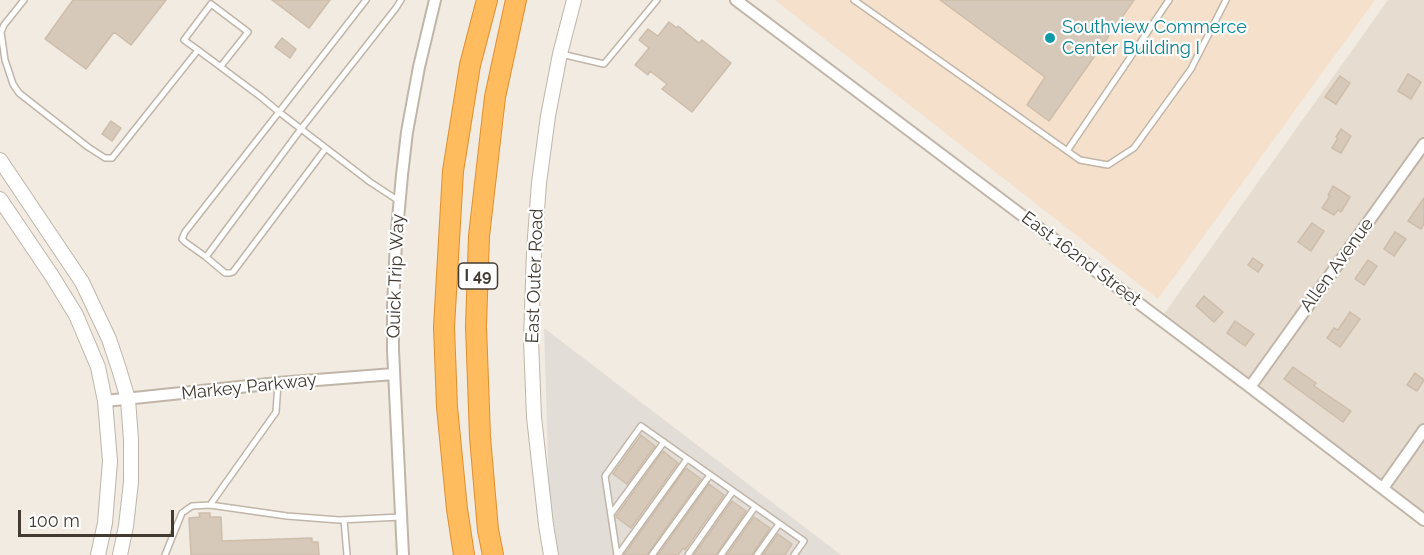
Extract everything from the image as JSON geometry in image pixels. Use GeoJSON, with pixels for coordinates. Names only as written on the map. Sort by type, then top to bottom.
{"type":"FeatureCollection","features":[{"type":"Feature","properties":{"kind":"highway","name":"I 49"},"geometry":{"type":"LineString","coordinates":[[462,551],[447,407],[444,327],[453,171],[470,65],[487,0]]}},
{"type":"Feature","properties":{"kind":"highway","name":"I 49"},"geometry":{"type":"LineString","coordinates":[[493,555],[488,530],[480,437],[476,326],[479,236],[495,97],[516,0]]}},
{"type":"Feature","properties":{"kind":"street","name":"Quick Trip Way"},"geometry":{"type":"LineString","coordinates":[[403,555],[394,374],[393,306],[396,241],[407,132],[435,0]]}},
{"type":"Feature","properties":{"kind":"street","name":"East Outer Road"},"geometry":{"type":"LineString","coordinates":[[551,555],[534,417],[531,340],[534,251],[539,183],[548,116],[560,54],[574,0]]}},
{"type":"Feature","properties":{"kind":"street","name":"East 162nd Street"},"geometry":{"type":"LineString","coordinates":[[736,0],[1424,519]]}},
{"type":"Feature","properties":{"kind":"street","name":"Allen Avenue"},"geometry":{"type":"LineString","coordinates":[[1250,387],[1424,144]]}},
{"type":"Feature","properties":{"kind":"street"},"geometry":{"type":"LineString","coordinates":[[0,160],[82,282],[109,339],[128,399],[131,482],[120,555]]}},
{"type":"Feature","properties":{"kind":"street"},"geometry":{"type":"LineString","coordinates":[[0,199],[76,315],[98,367],[105,400],[110,461],[105,523],[98,555]]}},
{"type":"Feature","properties":{"kind":"street","name":"Markey Parkway"},"geometry":{"type":"LineString","coordinates":[[105,400],[278,382],[394,374]]}},
{"type":"Feature","properties":{"kind":"street"},"geometry":{"type":"LineString","coordinates":[[1383,488],[1424,430]]}},
{"type":"Feature","properties":{"kind":"lane"},"geometry":{"type":"LineString","coordinates":[[24,0],[1,32],[5,60],[13,84],[19,93],[105,158],[112,158],[198,50]]}},
{"type":"Feature","properties":{"kind":"lane"},"geometry":{"type":"LineString","coordinates":[[326,148],[233,272],[225,273],[183,239],[184,232],[366,0]]}},
{"type":"Feature","properties":{"kind":"lane"},"geometry":{"type":"LineString","coordinates":[[206,257],[400,0]]}},
{"type":"Feature","properties":{"kind":"lane"},"geometry":{"type":"LineString","coordinates":[[560,54],[604,64],[657,0]]}},
{"type":"Feature","properties":{"kind":"lane"},"geometry":{"type":"LineString","coordinates":[[854,0],[1080,160],[1108,165],[1134,148],[1191,69],[1226,0]]}},
{"type":"Feature","properties":{"kind":"lane"},"geometry":{"type":"LineString","coordinates":[[1067,151],[1169,0]]}},
{"type":"Feature","properties":{"kind":"lane"},"geometry":{"type":"LineString","coordinates":[[220,66],[248,32],[212,4],[184,40],[370,182],[399,201]]}},
{"type":"Feature","properties":{"kind":"lane"},"geometry":{"type":"LineString","coordinates":[[210,505],[276,412],[278,382]]}},
{"type":"Feature","properties":{"kind":"lane"},"geometry":{"type":"LineString","coordinates":[[617,555],[605,476],[641,426],[804,542],[794,555]]}},
{"type":"Feature","properties":{"kind":"lane"},"geometry":{"type":"LineString","coordinates":[[611,514],[664,442]]}},
{"type":"Feature","properties":{"kind":"lane"},"geometry":{"type":"LineString","coordinates":[[617,555],[687,459]]}},
{"type":"Feature","properties":{"kind":"lane"},"geometry":{"type":"LineString","coordinates":[[652,555],[710,475]]}},
{"type":"Feature","properties":{"kind":"lane"},"geometry":{"type":"LineString","coordinates":[[688,555],[733,491]]}},
{"type":"Feature","properties":{"kind":"lane"},"geometry":{"type":"LineString","coordinates":[[165,555],[182,513],[192,506],[210,505],[287,516],[344,520],[401,517]]}},
{"type":"Feature","properties":{"kind":"lane"},"geometry":{"type":"LineString","coordinates":[[721,555],[755,507]]}},
{"type":"Feature","properties":{"kind":"lane"},"geometry":{"type":"LineString","coordinates":[[344,520],[347,555]]}},
{"type":"Feature","properties":{"kind":"lane"},"geometry":{"type":"LineString","coordinates":[[756,555],[779,524]]}},
{"type":"Feature","properties":{"kind":"shaded area"},"geometry":{"type":"Polygon","coordinates":[[[775,0],[1375,0],[1158,299],[775,0]]]}},
{"type":"Feature","properties":{"kind":"shaded area"},"geometry":{"type":"Polygon","coordinates":[[[1388,0],[1424,0],[1424,512],[1164,314],[1388,0]]]}},
{"type":"Feature","properties":{"kind":"shaded area"},"geometry":{"type":"Polygon","coordinates":[[[544,328],[841,555],[558,555],[549,490],[544,328]]]}},
{"type":"Feature","properties":{"kind":"building"},"geometry":{"type":"Polygon","coordinates":[[[73,0],[166,0],[131,45],[114,32],[86,69],[45,39],[73,0]]]}},
{"type":"Feature","properties":{"kind":"building"},"geometry":{"type":"Polygon","coordinates":[[[272,0],[330,0],[309,28],[272,0]]]}},
{"type":"Feature","properties":{"kind":"building","name":"Southview Commerce Center Building I"},"geometry":{"type":"Polygon","coordinates":[[[940,0],[1134,0],[1049,121],[1027,105],[1045,77],[940,0]]]}},
{"type":"Feature","properties":{"kind":"building"},"geometry":{"type":"Polygon","coordinates":[[[669,22],[677,28],[678,26],[699,43],[702,40],[731,63],[692,112],[662,89],[667,84],[650,71],[648,75],[635,65],[649,48],[639,40],[648,29],[658,36],[669,22]]]}},
{"type":"Feature","properties":{"kind":"building"},"geometry":{"type":"Polygon","coordinates":[[[282,38],[296,49],[290,58],[275,47],[282,38]]]}},
{"type":"Feature","properties":{"kind":"building"},"geometry":{"type":"Polygon","coordinates":[[[1408,74],[1421,82],[1411,99],[1398,91],[1408,74]]]}},
{"type":"Feature","properties":{"kind":"building"},"geometry":{"type":"Polygon","coordinates":[[[1340,76],[1350,83],[1336,104],[1325,97],[1340,76]]]}},
{"type":"Feature","properties":{"kind":"building"},"geometry":{"type":"Polygon","coordinates":[[[111,121],[121,128],[112,141],[102,134],[111,121]]]}},
{"type":"Feature","properties":{"kind":"building"},"geometry":{"type":"Polygon","coordinates":[[[1341,129],[1351,136],[1341,153],[1332,148],[1341,129]]]}},
{"type":"Feature","properties":{"kind":"building"},"geometry":{"type":"Polygon","coordinates":[[[1333,186],[1350,197],[1341,212],[1338,210],[1334,215],[1322,208],[1333,186]]]}},
{"type":"Feature","properties":{"kind":"building"},"geometry":{"type":"Polygon","coordinates":[[[1424,198],[1424,224],[1421,229],[1408,221],[1424,198]]]}},
{"type":"Feature","properties":{"kind":"building"},"geometry":{"type":"Polygon","coordinates":[[[1312,223],[1324,231],[1311,251],[1298,242],[1312,223]]]}},
{"type":"Feature","properties":{"kind":"building"},"geometry":{"type":"Polygon","coordinates":[[[1395,232],[1406,239],[1394,256],[1384,249],[1395,232]]]}},
{"type":"Feature","properties":{"kind":"building"},"geometry":{"type":"Polygon","coordinates":[[[1253,258],[1263,265],[1258,272],[1248,265],[1253,258]]]}},
{"type":"Feature","properties":{"kind":"building"},"geometry":{"type":"Polygon","coordinates":[[[1368,260],[1377,266],[1364,285],[1355,279],[1368,260]]]}},
{"type":"Feature","properties":{"kind":"building"},"geometry":{"type":"Polygon","coordinates":[[[1204,296],[1223,312],[1214,322],[1196,306],[1204,296]]]}},
{"type":"Feature","properties":{"kind":"building"},"geometry":{"type":"Polygon","coordinates":[[[1350,312],[1360,319],[1340,347],[1327,338],[1334,328],[1338,330],[1350,312]]]}},
{"type":"Feature","properties":{"kind":"building"},"geometry":{"type":"Polygon","coordinates":[[[1235,321],[1254,334],[1245,346],[1227,333],[1235,321]]]}},
{"type":"Feature","properties":{"kind":"building"},"geometry":{"type":"Polygon","coordinates":[[[1293,367],[1316,383],[1314,386],[1351,411],[1343,422],[1284,379],[1293,367]]]}},
{"type":"Feature","properties":{"kind":"building"},"geometry":{"type":"Polygon","coordinates":[[[1415,373],[1424,380],[1417,391],[1407,385],[1415,373]]]}},
{"type":"Feature","properties":{"kind":"building"},"geometry":{"type":"Polygon","coordinates":[[[641,435],[655,446],[627,484],[613,474],[641,435]]]}},
{"type":"Feature","properties":{"kind":"building"},"geometry":{"type":"Polygon","coordinates":[[[663,451],[678,463],[631,528],[616,516],[663,451]]]}},
{"type":"Feature","properties":{"kind":"building"},"geometry":{"type":"Polygon","coordinates":[[[686,468],[701,479],[647,555],[624,555],[686,468]]]}},
{"type":"Feature","properties":{"kind":"building"},"geometry":{"type":"Polygon","coordinates":[[[709,484],[724,495],[685,550],[683,548],[678,555],[658,555],[709,484]]]}},
{"type":"Feature","properties":{"kind":"building"},"geometry":{"type":"Polygon","coordinates":[[[732,501],[746,511],[716,555],[694,555],[732,501]]]}},
{"type":"Feature","properties":{"kind":"building"},"geometry":{"type":"Polygon","coordinates":[[[199,513],[210,513],[210,517],[221,517],[222,541],[312,538],[312,542],[318,542],[319,555],[191,555],[189,518],[200,517],[199,513]]]}},
{"type":"Feature","properties":{"kind":"building"},"geometry":{"type":"Polygon","coordinates":[[[754,517],[770,528],[752,555],[727,555],[754,517]]]}},
{"type":"Feature","properties":{"kind":"building"},"geometry":{"type":"Polygon","coordinates":[[[778,534],[792,544],[785,555],[763,555],[778,534]]]}},
{"type":"Feature","properties":{"kind":"place","name":"Southview Commerce Center Building I"},"geometry":{"type":"Point","coordinates":[1050,38]}}]}
